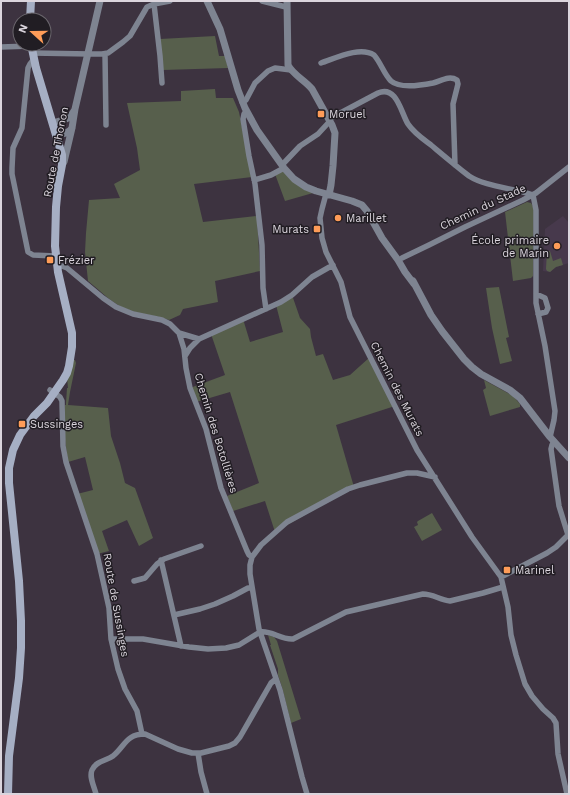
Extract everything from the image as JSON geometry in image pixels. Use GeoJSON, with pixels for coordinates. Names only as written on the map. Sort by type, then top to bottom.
{"type":"FeatureCollection","features":[{"type":"Feature","properties":{"kind":"main road"},"geometry":{"type":"LineString","coordinates":[[30,12],[31,1]]}},
{"type":"Feature","properties":{"kind":"main road"},"geometry":{"type":"LineString","coordinates":[[32,52],[40,85],[62,155],[62,168]]}},
{"type":"Feature","properties":{"kind":"main road","name":"Route de Thonon"},"geometry":{"type":"LineString","coordinates":[[8,794],[9,748],[17,692],[21,635],[20,594],[9,468],[12,453],[22,432],[34,416],[45,405],[52,391],[67,373],[72,342],[71,328],[55,256],[56,207],[62,168]]}},
{"type":"Feature","properties":{"kind":"street","name":"Route de Thonon"},"geometry":{"type":"LineString","coordinates":[[62,168],[100,1]]}},
{"type":"Feature","properties":{"kind":"street"},"geometry":{"type":"LineString","coordinates":[[38,52],[105,54],[112,51],[130,36],[146,8],[154,4],[170,1]]}},
{"type":"Feature","properties":{"kind":"street"},"geometry":{"type":"LineString","coordinates":[[207,1],[220,29],[242,102],[257,130],[283,166],[294,179],[311,190],[352,201],[359,204],[367,211],[382,238],[400,259],[404,270],[437,323],[464,359],[481,374],[510,390],[520,398],[569,458]]}},
{"type":"Feature","properties":{"kind":"street"},"geometry":{"type":"LineString","coordinates":[[262,1],[286,4],[288,62],[291,70],[310,86],[334,129],[335,137],[331,185],[327,194]]}},
{"type":"Feature","properties":{"kind":"street"},"geometry":{"type":"LineString","coordinates":[[154,4],[162,83]]}},
{"type":"Feature","properties":{"kind":"street"},"geometry":{"type":"LineString","coordinates":[[1,47],[12,48]]}},
{"type":"Feature","properties":{"kind":"street"},"geometry":{"type":"LineString","coordinates":[[32,52],[28,70],[22,128],[13,148],[12,171],[28,252],[33,254],[55,256]]}},
{"type":"Feature","properties":{"kind":"street"},"geometry":{"type":"LineString","coordinates":[[321,62],[353,52],[365,52],[371,53],[376,57],[389,79],[396,84],[413,86],[450,77],[457,80],[458,84],[453,104],[455,165]]}},
{"type":"Feature","properties":{"kind":"street"},"geometry":{"type":"LineString","coordinates":[[105,54],[106,125]]}},
{"type":"Feature","properties":{"kind":"street"},"geometry":{"type":"LineString","coordinates":[[242,102],[246,100],[255,83],[268,71],[275,68],[291,70]]}},
{"type":"Feature","properties":{"kind":"street"},"geometry":{"type":"LineString","coordinates":[[254,180],[271,175],[283,166],[300,146],[318,134],[329,120],[378,92],[384,91],[395,96],[404,117],[411,128],[472,178],[533,195],[536,210],[536,294],[538,314],[555,411],[551,449],[560,511],[569,535],[552,550],[502,577],[508,607],[510,631],[525,684],[532,696],[556,723],[558,754],[567,794]]}},
{"type":"Feature","properties":{"kind":"street"},"geometry":{"type":"LineString","coordinates":[[72,128],[64,134],[59,133],[54,127],[70,117],[75,109]]}},
{"type":"Feature","properties":{"kind":"street"},"geometry":{"type":"LineString","coordinates":[[246,110],[243,122],[254,180],[261,238],[263,288],[266,309]]}},
{"type":"Feature","properties":{"kind":"street","name":"Chemin du Stade"},"geometry":{"type":"LineString","coordinates":[[400,259],[533,195],[569,167]]}},
{"type":"Feature","properties":{"kind":"street","name":"Chemin des Murats"},"geometry":{"type":"LineString","coordinates":[[327,194],[321,211],[321,228],[325,249],[341,282],[348,314],[353,326],[412,440],[472,537],[502,577]]}},
{"type":"Feature","properties":{"kind":"street"},"geometry":{"type":"LineString","coordinates":[[185,356],[190,348],[199,339],[290,297],[312,277],[333,265]]}},
{"type":"Feature","properties":{"kind":"street"},"geometry":{"type":"LineString","coordinates":[[57,266],[67,268],[116,307],[133,314],[166,322],[179,333],[199,339]]}},
{"type":"Feature","properties":{"kind":"street"},"geometry":{"type":"LineString","coordinates":[[536,294],[545,298],[548,308],[546,312],[538,314]]}},
{"type":"Feature","properties":{"kind":"street","name":"Chemin des Botollières"},"geometry":{"type":"LineString","coordinates":[[179,333],[185,356],[191,392],[206,429],[221,488],[247,551],[252,557]]}},
{"type":"Feature","properties":{"kind":"street","name":"Route de Sussinges"},"geometry":{"type":"LineString","coordinates":[[52,391],[60,397],[62,401],[63,446],[65,458],[98,554],[119,673],[125,689],[137,711],[142,734]]}},
{"type":"Feature","properties":{"kind":"street"},"geometry":{"type":"LineString","coordinates":[[307,794],[283,699],[260,632],[252,588],[250,565],[252,557],[261,545],[287,522],[348,489],[408,473],[417,473],[435,477]]}},
{"type":"Feature","properties":{"kind":"street"},"geometry":{"type":"LineString","coordinates":[[134,581],[145,578],[161,560],[201,546]]}},
{"type":"Feature","properties":{"kind":"street"},"geometry":{"type":"LineString","coordinates":[[161,560],[181,646]]}},
{"type":"Feature","properties":{"kind":"street"},"geometry":{"type":"LineString","coordinates":[[112,639],[143,639],[204,649],[231,647],[242,643],[260,632],[266,632],[288,639],[293,639],[337,616],[350,611],[420,594],[430,594],[450,601],[483,594],[503,587]]}},
{"type":"Feature","properties":{"kind":"street"},"geometry":{"type":"LineString","coordinates":[[174,615],[205,607],[224,600],[248,588],[252,588]]}},
{"type":"Feature","properties":{"kind":"street"},"geometry":{"type":"LineString","coordinates":[[96,794],[91,777],[91,772],[94,767],[98,763],[112,756],[125,742],[133,737],[142,734],[148,735],[184,751],[198,753],[226,747],[235,743],[243,733],[271,683],[276,678]]}},
{"type":"Feature","properties":{"kind":"street"},"geometry":{"type":"LineString","coordinates":[[198,753],[207,794]]}},
{"type":"Feature","properties":{"kind":"shaded area","name":"École primaire de Marin"},"geometry":{"type":"Polygon","coordinates":[[[563,216],[569,223],[569,263],[556,267],[550,272],[543,271],[545,229],[563,216]]]}},
{"type":"Feature","properties":{"kind":"green space"},"geometry":{"type":"Polygon","coordinates":[[[215,36],[219,56],[225,56],[228,68],[163,70],[160,39],[215,36]]]}},
{"type":"Feature","properties":{"kind":"green space"},"geometry":{"type":"Polygon","coordinates":[[[215,89],[216,98],[233,98],[239,112],[252,177],[194,184],[203,222],[257,216],[260,271],[215,281],[218,302],[183,309],[180,315],[169,320],[123,308],[88,281],[85,252],[89,200],[120,198],[114,184],[140,170],[137,148],[127,103],[181,101],[181,91],[215,89]]]}},
{"type":"Feature","properties":{"kind":"green space"},"geometry":{"type":"Polygon","coordinates":[[[282,171],[313,193],[285,201],[275,174],[282,171]]]}},
{"type":"Feature","properties":{"kind":"green space"},"geometry":{"type":"Polygon","coordinates":[[[527,202],[531,203],[534,208],[533,276],[531,278],[513,281],[505,212],[527,202]]]}},
{"type":"Feature","properties":{"kind":"green space"},"geometry":{"type":"Polygon","coordinates":[[[547,251],[550,251],[553,261],[561,258],[563,265],[556,267],[550,272],[547,271],[547,251]]]}},
{"type":"Feature","properties":{"kind":"green space"},"geometry":{"type":"Polygon","coordinates":[[[499,287],[509,337],[506,338],[512,361],[500,364],[492,328],[486,288],[499,287]]]}},
{"type":"Feature","properties":{"kind":"green space"},"geometry":{"type":"Polygon","coordinates":[[[292,295],[300,318],[310,329],[316,356],[323,354],[333,380],[350,375],[370,357],[395,406],[336,425],[354,487],[275,532],[265,501],[233,511],[227,496],[259,483],[230,392],[196,402],[190,388],[225,375],[211,334],[243,319],[250,342],[283,332],[276,305],[292,295]]]}},
{"type":"Feature","properties":{"kind":"green space"},"geometry":{"type":"Polygon","coordinates":[[[73,360],[75,360],[76,363],[68,405],[108,408],[111,436],[125,483],[135,488],[153,538],[139,546],[127,520],[102,531],[109,551],[97,554],[77,494],[93,490],[85,457],[68,462],[65,440],[65,405],[68,388],[67,378],[73,360]]]}},
{"type":"Feature","properties":{"kind":"green space"},"geometry":{"type":"Polygon","coordinates":[[[484,380],[513,396],[520,404],[520,407],[490,416],[483,390],[486,388],[484,380]]]}},
{"type":"Feature","properties":{"kind":"green space"},"geometry":{"type":"Polygon","coordinates":[[[432,513],[442,530],[422,541],[414,527],[418,525],[418,521],[432,513]]]}},
{"type":"Feature","properties":{"kind":"green space"},"geometry":{"type":"Polygon","coordinates":[[[268,635],[274,637],[277,641],[301,719],[291,723],[278,675],[278,669],[268,635]]]}},
{"type":"Feature","properties":{"kind":"place","name":"Moruel"},"geometry":{"type":"Point","coordinates":[321,114]}},
{"type":"Feature","properties":{"kind":"place","name":"Marillet"},"geometry":{"type":"Point","coordinates":[338,218]}},
{"type":"Feature","properties":{"kind":"place","name":"Murats"},"geometry":{"type":"Point","coordinates":[317,229]}},
{"type":"Feature","properties":{"kind":"place","name":"École primaire de Marin"},"geometry":{"type":"Point","coordinates":[557,246]}},
{"type":"Feature","properties":{"kind":"place","name":"Frézier"},"geometry":{"type":"Point","coordinates":[50,260]}},
{"type":"Feature","properties":{"kind":"place","name":"Sussinges"},"geometry":{"type":"Point","coordinates":[22,424]}},
{"type":"Feature","properties":{"kind":"place","name":"Marinel"},"geometry":{"type":"Point","coordinates":[507,570]}}]}
